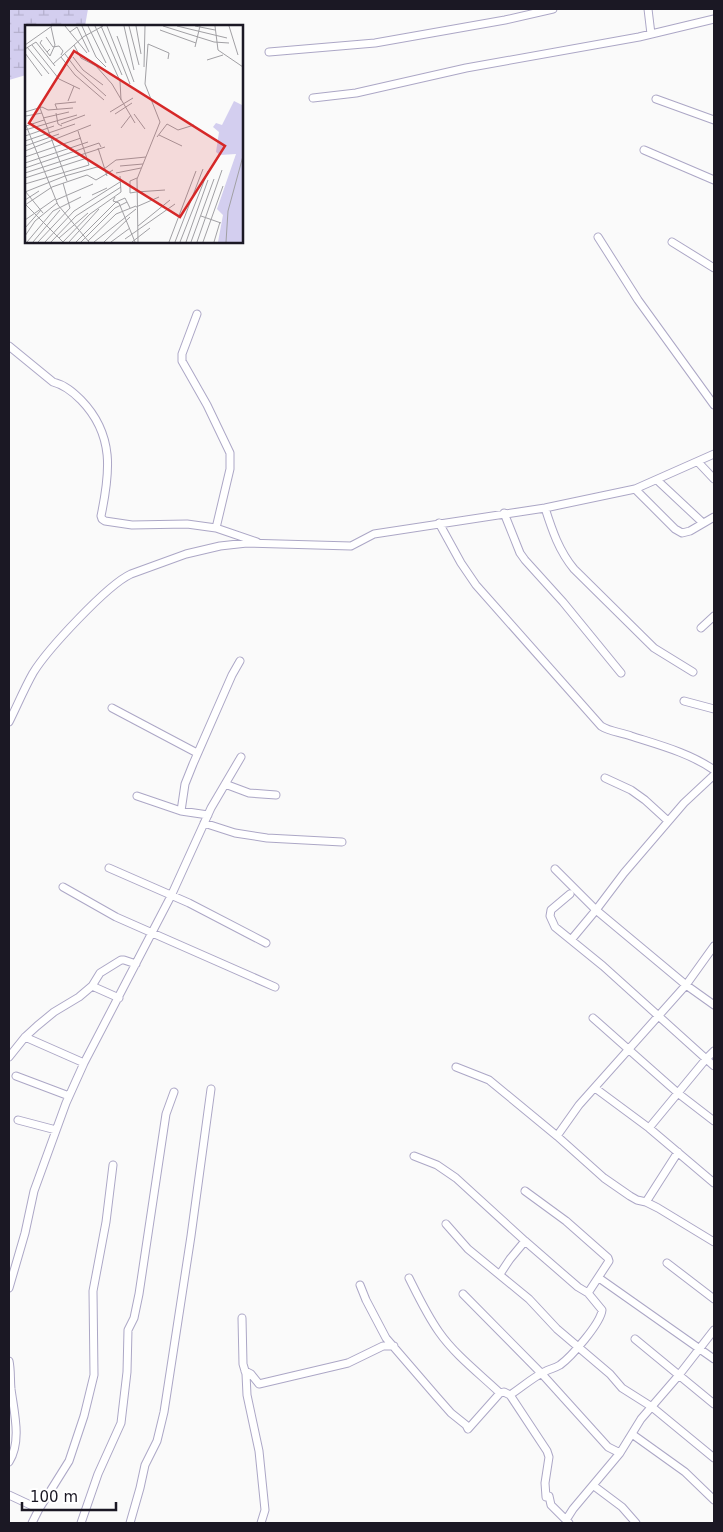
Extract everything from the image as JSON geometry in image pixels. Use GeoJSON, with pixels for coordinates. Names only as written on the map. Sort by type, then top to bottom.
{"type":"FeatureCollection","features":[{"type":"Feature","properties":{"kind":"street"},"geometry":{"type":"LineString","coordinates":[[269,52],[375,43],[505,20],[553,9]]}},
{"type":"Feature","properties":{"kind":"street"},"geometry":{"type":"LineString","coordinates":[[648,9],[651,34]]}},
{"type":"Feature","properties":{"kind":"street"},"geometry":{"type":"LineString","coordinates":[[313,98],[356,93],[466,68],[651,34],[714,19]]}},
{"type":"Feature","properties":{"kind":"street"},"geometry":{"type":"LineString","coordinates":[[656,99],[714,120]]}},
{"type":"Feature","properties":{"kind":"street"},"geometry":{"type":"LineString","coordinates":[[644,150],[714,180]]}},
{"type":"Feature","properties":{"kind":"street"},"geometry":{"type":"LineString","coordinates":[[598,236],[638,300],[714,405]]}},
{"type":"Feature","properties":{"kind":"street"},"geometry":{"type":"LineString","coordinates":[[672,242],[714,268]]}},
{"type":"Feature","properties":{"kind":"street"},"geometry":{"type":"LineString","coordinates":[[197,314],[182,354],[182,361],[230,453],[230,469],[216,528]]}},
{"type":"Feature","properties":{"kind":"street"},"geometry":{"type":"LineString","coordinates":[[9,346],[53,382],[70,390],[94,415],[106,441],[108,480],[102,519],[132,525],[187,524],[216,528],[263,544]]}},
{"type":"Feature","properties":{"kind":"street"},"geometry":{"type":"LineString","coordinates":[[9,722],[33,674],[43,659],[103,595],[123,577],[186,554],[220,546],[247,543],[351,546],[374,534],[545,508],[635,488],[714,454]]}},
{"type":"Feature","properties":{"kind":"street"},"geometry":{"type":"LineString","coordinates":[[698,462],[714,479]]}},
{"type":"Feature","properties":{"kind":"street"},"geometry":{"type":"LineString","coordinates":[[657,480],[703,524]]}},
{"type":"Feature","properties":{"kind":"street"},"geometry":{"type":"LineString","coordinates":[[635,488],[678,532],[686,532],[714,517]]}},
{"type":"Feature","properties":{"kind":"street"},"geometry":{"type":"LineString","coordinates":[[545,508],[560,548],[566,560],[574,569],[654,648],[693,672]]}},
{"type":"Feature","properties":{"kind":"street"},"geometry":{"type":"LineString","coordinates":[[504,513],[520,553],[525,560],[563,602],[621,673]]}},
{"type":"Feature","properties":{"kind":"street"},"geometry":{"type":"LineString","coordinates":[[439,523],[476,585],[601,726],[688,755],[714,770]]}},
{"type":"Feature","properties":{"kind":"street"},"geometry":{"type":"LineString","coordinates":[[701,628],[714,616]]}},
{"type":"Feature","properties":{"kind":"street"},"geometry":{"type":"LineString","coordinates":[[182,811],[185,784],[197,753],[240,661]]}},
{"type":"Feature","properties":{"kind":"street"},"geometry":{"type":"LineString","coordinates":[[684,701],[714,709]]}},
{"type":"Feature","properties":{"kind":"street"},"geometry":{"type":"LineString","coordinates":[[112,708],[197,753]]}},
{"type":"Feature","properties":{"kind":"street"},"geometry":{"type":"LineString","coordinates":[[9,1288],[25,1233],[34,1191],[69,1096],[84,1063],[171,896],[208,814],[241,757]]}},
{"type":"Feature","properties":{"kind":"street"},"geometry":{"type":"LineString","coordinates":[[571,940],[624,872],[684,803],[714,774]]}},
{"type":"Feature","properties":{"kind":"street"},"geometry":{"type":"LineString","coordinates":[[605,778],[631,790],[668,821]]}},
{"type":"Feature","properties":{"kind":"street"},"geometry":{"type":"LineString","coordinates":[[225,784],[249,793],[276,795]]}},
{"type":"Feature","properties":{"kind":"street"},"geometry":{"type":"LineString","coordinates":[[137,796],[182,811],[208,814]]}},
{"type":"Feature","properties":{"kind":"street"},"geometry":{"type":"LineString","coordinates":[[204,823],[235,833],[267,838],[342,842]]}},
{"type":"Feature","properties":{"kind":"street"},"geometry":{"type":"LineString","coordinates":[[109,868],[189,903],[266,943]]}},
{"type":"Feature","properties":{"kind":"street"},"geometry":{"type":"LineString","coordinates":[[555,869],[596,910],[686,985],[714,1005]]}},
{"type":"Feature","properties":{"kind":"street"},"geometry":{"type":"LineString","coordinates":[[63,886],[116,918],[222,962],[276,987]]}},
{"type":"Feature","properties":{"kind":"street"},"geometry":{"type":"LineString","coordinates":[[570,894],[551,910],[550,916],[555,927],[604,966],[714,1066]]}},
{"type":"Feature","properties":{"kind":"street"},"geometry":{"type":"LineString","coordinates":[[557,1136],[579,1105],[686,985],[714,946]]}},
{"type":"Feature","properties":{"kind":"street"},"geometry":{"type":"LineString","coordinates":[[9,1057],[25,1036],[54,1012],[79,997],[92,986],[100,973],[117,962],[124,960],[136,964]]}},
{"type":"Feature","properties":{"kind":"street"},"geometry":{"type":"LineString","coordinates":[[92,986],[119,998]]}},
{"type":"Feature","properties":{"kind":"street"},"geometry":{"type":"LineString","coordinates":[[593,1018],[679,1094],[714,1121]]}},
{"type":"Feature","properties":{"kind":"street"},"geometry":{"type":"LineString","coordinates":[[25,1036],[84,1063]]}},
{"type":"Feature","properties":{"kind":"street"},"geometry":{"type":"LineString","coordinates":[[650,1128],[714,1051]]}},
{"type":"Feature","properties":{"kind":"street"},"geometry":{"type":"LineString","coordinates":[[456,1067],[488,1080],[557,1136],[604,1178],[636,1200],[646,1202],[714,1242]]}},
{"type":"Feature","properties":{"kind":"street"},"geometry":{"type":"LineString","coordinates":[[16,1076],[69,1096]]}},
{"type":"Feature","properties":{"kind":"street"},"geometry":{"type":"LineString","coordinates":[[595,1088],[650,1128],[714,1183]]}},
{"type":"Feature","properties":{"kind":"street"},"geometry":{"type":"LineString","coordinates":[[130,1523],[145,1466],[157,1441],[164,1412],[211,1090]]}},
{"type":"Feature","properties":{"kind":"street"},"geometry":{"type":"LineString","coordinates":[[81,1523],[98,1474],[121,1423],[127,1372],[128,1330],[134,1318],[139,1294],[166,1114],[174,1092]]}},
{"type":"Feature","properties":{"kind":"street"},"geometry":{"type":"LineString","coordinates":[[18,1120],[56,1130]]}},
{"type":"Feature","properties":{"kind":"street"},"geometry":{"type":"LineString","coordinates":[[646,1202],[678,1152]]}},
{"type":"Feature","properties":{"kind":"street"},"geometry":{"type":"LineString","coordinates":[[414,1156],[437,1165],[456,1178],[524,1241],[578,1287],[588,1293],[601,1307],[602,1312],[578,1347],[561,1364],[510,1395]]}},
{"type":"Feature","properties":{"kind":"street"},"geometry":{"type":"LineString","coordinates":[[32,1523],[69,1461],[84,1416],[94,1375],[93,1291],[106,1222],[113,1165]]}},
{"type":"Feature","properties":{"kind":"street"},"geometry":{"type":"LineString","coordinates":[[525,1191],[566,1221],[608,1258],[609,1260],[599,1278],[588,1293]]}},
{"type":"Feature","properties":{"kind":"street"},"geometry":{"type":"LineString","coordinates":[[446,1224],[468,1249],[529,1299],[557,1329],[610,1374],[622,1388],[652,1407],[714,1458]]}},
{"type":"Feature","properties":{"kind":"street"},"geometry":{"type":"LineString","coordinates":[[500,1274],[524,1241]]}},
{"type":"Feature","properties":{"kind":"street"},"geometry":{"type":"LineString","coordinates":[[668,1263],[714,1298]]}},
{"type":"Feature","properties":{"kind":"street"},"geometry":{"type":"LineString","coordinates":[[409,1278],[423,1308],[439,1332],[500,1393],[504,1392],[510,1395],[547,1451],[549,1456],[545,1483],[546,1497],[549,1496],[550,1505],[568,1522],[573,1509],[594,1486],[652,1407],[714,1330]]}},
{"type":"Feature","properties":{"kind":"street"},"geometry":{"type":"LineString","coordinates":[[599,1278],[714,1359]]}},
{"type":"Feature","properties":{"kind":"street"},"geometry":{"type":"LineString","coordinates":[[360,1285],[380,1328],[436,1396],[451,1413],[466,1425],[468,1430],[500,1393]]}},
{"type":"Feature","properties":{"kind":"street"},"geometry":{"type":"LineString","coordinates":[[463,1294],[542,1374],[608,1447],[620,1452]]}},
{"type":"Feature","properties":{"kind":"street"},"geometry":{"type":"LineString","coordinates":[[242,1318],[243,1364],[247,1395],[259,1451],[264,1510],[261,1523]]}},
{"type":"Feature","properties":{"kind":"street"},"geometry":{"type":"LineString","coordinates":[[635,1339],[714,1404]]}},
{"type":"Feature","properties":{"kind":"street"},"geometry":{"type":"LineString","coordinates":[[245,1371],[251,1374],[259,1384],[348,1363],[383,1346],[394,1346]]}},
{"type":"Feature","properties":{"kind":"street"},"geometry":{"type":"LineString","coordinates":[[9,1361],[16,1425],[16,1444],[9,1462]]}},
{"type":"Feature","properties":{"kind":"street"},"geometry":{"type":"LineString","coordinates":[[632,1434],[685,1472],[714,1500]]}},
{"type":"Feature","properties":{"kind":"street"},"geometry":{"type":"LineString","coordinates":[[594,1486],[622,1507],[636,1523]]}},
{"type":"Feature","properties":{"kind":"street"},"geometry":{"type":"LineString","coordinates":[[9,1494],[39,1510]]}},
{"type":"Feature","properties":{"kind":"green space"},"geometry":{"type":"Polygon","coordinates":[[[9,9],[88,9],[85,25],[25,25],[25,75],[9,80],[9,9]]]}}]}
